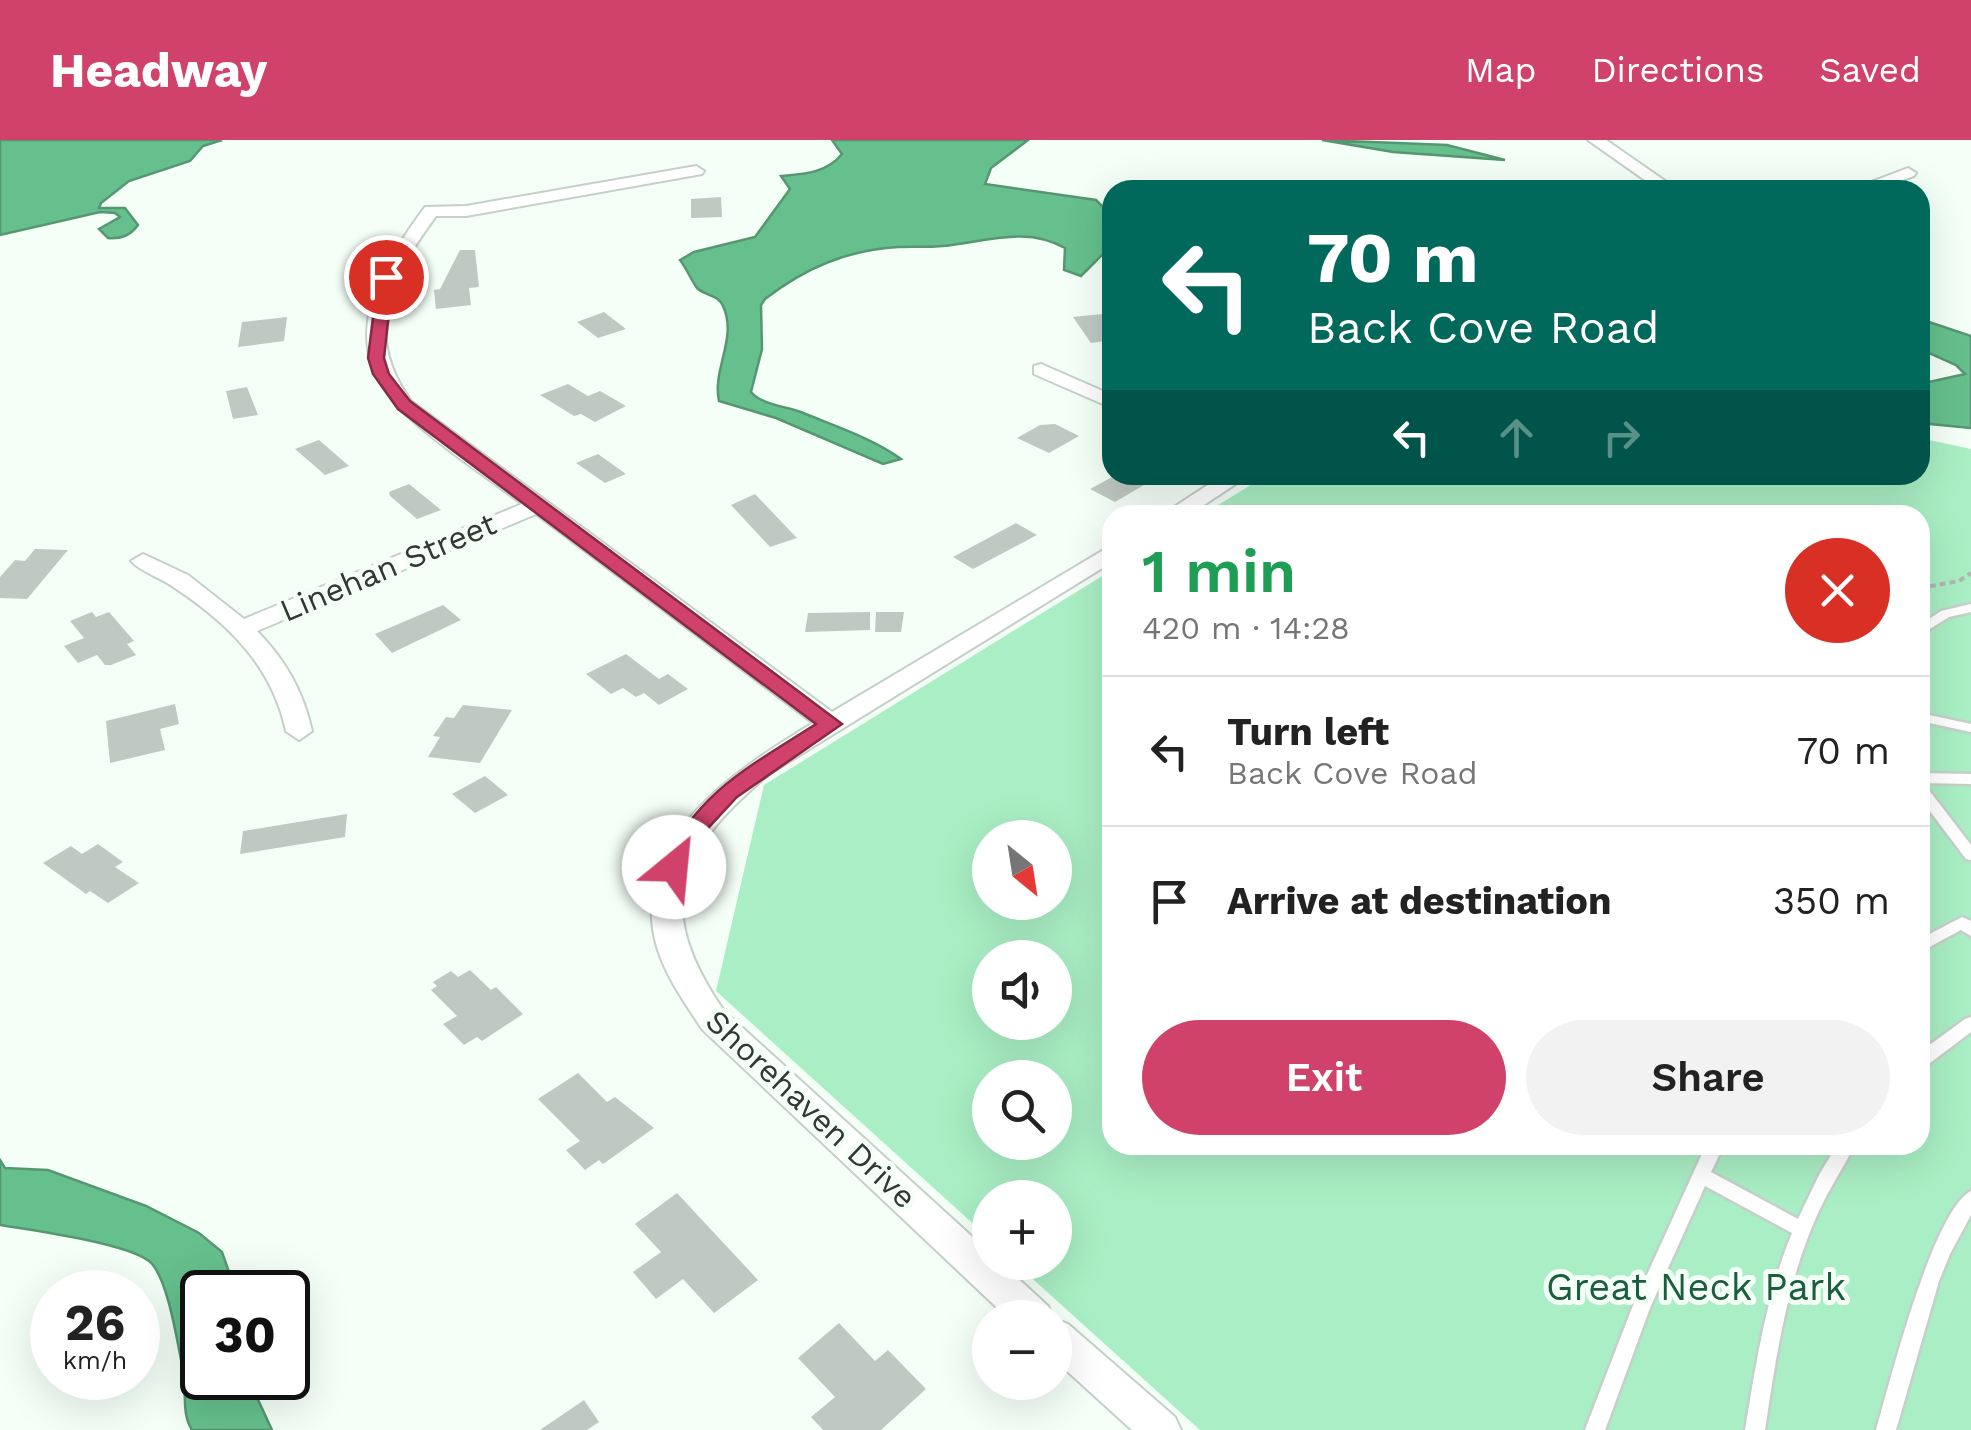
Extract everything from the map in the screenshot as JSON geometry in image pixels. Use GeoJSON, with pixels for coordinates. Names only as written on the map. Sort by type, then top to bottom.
{"type":"FeatureCollection","features":[{"type":"Feature","properties":{"kind":"street"},"geometry":{"type":"LineString","coordinates":[[1596,140],[1655,180]]}},
{"type":"Feature","properties":{"kind":"street"},"geometry":{"type":"LineString","coordinates":[[696,171],[466,211],[431,211],[386,277],[375,348],[381,374],[404,405],[831,724]]}},
{"type":"Feature","properties":{"kind":"street"},"geometry":{"type":"LineString","coordinates":[[1887,180],[1908,173]]}},
{"type":"Feature","properties":{"kind":"street"},"geometry":{"type":"LineString","coordinates":[[1041,370],[1102,397]]}},
{"type":"Feature","properties":{"kind":"street"},"geometry":{"type":"LineString","coordinates":[[1189,505],[1222,485]]}},
{"type":"Feature","properties":{"kind":"street","name":"Linehan Street"},"geometry":{"type":"LineString","coordinates":[[239,630],[538,505]]}},
{"type":"Feature","properties":{"kind":"street","name":"Shorehaven Drive"},"geometry":{"type":"LineString","coordinates":[[1015,1300],[713,1020],[674,960],[666,928],[666,903],[674,867],[690,834],[728,791],[1102,558]]}},
{"type":"Feature","properties":{"kind":"street"},"geometry":{"type":"LineString","coordinates":[[143,560],[182,578],[239,630],[282,678],[293,703],[298,731]]}},
{"type":"Feature","properties":{"kind":"street"},"geometry":{"type":"LineString","coordinates":[[1072,1351],[1161,1430]]}},
{"type":"Feature","properties":{"kind":"lane"},"geometry":{"type":"LineString","coordinates":[[1930,624],[1945,614],[1971,608]]}},
{"type":"Feature","properties":{"kind":"lane"},"geometry":{"type":"LineString","coordinates":[[1930,719],[1971,728]]}},
{"type":"Feature","properties":{"kind":"lane"},"geometry":{"type":"LineString","coordinates":[[1930,778],[1971,779]]}},
{"type":"Feature","properties":{"kind":"lane"},"geometry":{"type":"LineString","coordinates":[[1930,801],[1971,854]]}},
{"type":"Feature","properties":{"kind":"lane"},"geometry":{"type":"LineString","coordinates":[[1930,940],[1962,922],[1971,930]]}},
{"type":"Feature","properties":{"kind":"lane"},"geometry":{"type":"LineString","coordinates":[[1930,1053],[1971,1022]]}},
{"type":"Feature","properties":{"kind":"lane"},"geometry":{"type":"LineString","coordinates":[[1595,1430],[1640,1308],[1710,1155]]}},
{"type":"Feature","properties":{"kind":"lane"},"geometry":{"type":"LineString","coordinates":[[1756,1430],[1772,1320],[1800,1228],[1816,1192],[1840,1155]]}},
{"type":"Feature","properties":{"kind":"lane"},"geometry":{"type":"LineString","coordinates":[[1700,1174],[1800,1228]]}},
{"type":"Feature","properties":{"kind":"lane"},"geometry":{"type":"LineString","coordinates":[[1886,1430],[1918,1318],[1955,1222],[1971,1199]]}},
{"type":"Feature","properties":{"kind":"path"},"geometry":{"type":"LineString","coordinates":[[1930,586],[1959,581],[1971,574]]}},
{"type":"Feature","properties":{"kind":"green space","name":"Great Neck Park"},"geometry":{"type":"Polygon","coordinates":[[[1930,440],[1971,449],[1971,1430],[1200,1430],[1072,1314],[1072,1300],[1056,1300],[1034,1280],[1072,1280],[1072,1180],[972,1180],[972,1223],[716,991],[764,785],[1102,576],[1102,1155],[1930,1155],[1930,505],[1218,505],[1251,485],[1930,485],[1930,440]]]}},
{"type":"Feature","properties":{"kind":"shaded area"},"geometry":{"type":"Polygon","coordinates":[[[0,140],[222,140],[203,146],[190,161],[129,181],[101,203],[99,208],[125,208],[138,225],[128,234],[108,238],[99,229],[120,217],[115,213],[100,212],[0,235],[0,140]]]}},
{"type":"Feature","properties":{"kind":"shaded area"},"geometry":{"type":"Polygon","coordinates":[[[832,140],[1028,140],[991,168],[985,184],[1096,200],[1102,206],[1102,255],[1081,276],[1064,270],[1065,248],[1037,238],[1010,237],[861,252],[811,270],[765,299],[761,305],[762,349],[751,392],[767,402],[865,439],[901,459],[883,464],[776,418],[719,401],[727,318],[721,302],[697,288],[680,260],[694,252],[755,237],[790,189],[781,176],[815,171],[842,154],[832,140]]]}},
{"type":"Feature","properties":{"kind":"shaded area"},"geometry":{"type":"Polygon","coordinates":[[[1322,140],[1447,145],[1505,160],[1393,152],[1322,140]]]}},
{"type":"Feature","properties":{"kind":"shaded area"},"geometry":{"type":"Polygon","coordinates":[[[1930,322],[1971,336],[1971,428],[1930,424],[1930,382],[1965,374],[1956,365],[1930,353],[1930,322]]]}},
{"type":"Feature","properties":{"kind":"shaded area"},"geometry":{"type":"Polygon","coordinates":[[[0,1160],[5,1168],[48,1170],[146,1206],[199,1233],[222,1252],[228,1270],[180,1270],[180,1356],[160,1270],[149,1261],[121,1248],[0,1225],[0,1160]]]}},
{"type":"Feature","properties":{"kind":"shaded area"},"geometry":{"type":"Polygon","coordinates":[[[186,1400],[258,1400],[272,1430],[192,1430],[186,1400]]]}},
{"type":"Feature","properties":{"kind":"building"},"geometry":{"type":"Polygon","coordinates":[[[721,197],[722,217],[691,218],[691,199],[721,197]]]}},
{"type":"Feature","properties":{"kind":"building"},"geometry":{"type":"Polygon","coordinates":[[[460,250],[475,250],[479,287],[469,288],[471,305],[436,309],[434,290],[440,289],[460,250]]]}},
{"type":"Feature","properties":{"kind":"building"},"geometry":{"type":"Polygon","coordinates":[[[604,312],[626,329],[598,338],[577,322],[604,312]]]}},
{"type":"Feature","properties":{"kind":"building"},"geometry":{"type":"Polygon","coordinates":[[[1102,314],[1102,341],[1091,343],[1073,317],[1102,314]]]}},
{"type":"Feature","properties":{"kind":"building"},"geometry":{"type":"Polygon","coordinates":[[[287,317],[284,341],[238,347],[242,322],[287,317]]]}},
{"type":"Feature","properties":{"kind":"building"},"geometry":{"type":"Polygon","coordinates":[[[568,384],[588,396],[600,391],[626,406],[595,422],[581,414],[574,416],[540,395],[568,384]]]}},
{"type":"Feature","properties":{"kind":"building"},"geometry":{"type":"Polygon","coordinates":[[[247,387],[258,415],[233,419],[226,391],[247,387]]]}},
{"type":"Feature","properties":{"kind":"building"},"geometry":{"type":"Polygon","coordinates":[[[1055,424],[1079,436],[1049,453],[1017,438],[1040,425],[1055,424]]]}},
{"type":"Feature","properties":{"kind":"building"},"geometry":{"type":"Polygon","coordinates":[[[319,440],[349,466],[325,475],[295,449],[319,440]]]}},
{"type":"Feature","properties":{"kind":"building"},"geometry":{"type":"Polygon","coordinates":[[[598,454],[626,474],[605,483],[576,463],[598,454]]]}},
{"type":"Feature","properties":{"kind":"building"},"geometry":{"type":"Polygon","coordinates":[[[1102,483],[1144,485],[1115,502],[1090,489],[1102,483]]]}},
{"type":"Feature","properties":{"kind":"building"},"geometry":{"type":"Polygon","coordinates":[[[409,484],[441,510],[417,519],[390,496],[389,492],[409,484]]]}},
{"type":"Feature","properties":{"kind":"building"},"geometry":{"type":"Polygon","coordinates":[[[755,494],[797,538],[770,547],[731,505],[755,494]]]}},
{"type":"Feature","properties":{"kind":"building"},"geometry":{"type":"Polygon","coordinates":[[[1016,523],[1037,535],[973,569],[953,557],[1016,523]]]}},
{"type":"Feature","properties":{"kind":"building"},"geometry":{"type":"Polygon","coordinates":[[[35,549],[68,550],[27,599],[0,598],[0,577],[15,560],[25,561],[35,549]]]}},
{"type":"Feature","properties":{"kind":"building"},"geometry":{"type":"Polygon","coordinates":[[[443,605],[461,620],[392,653],[375,634],[443,605]]]}},
{"type":"Feature","properties":{"kind":"building"},"geometry":{"type":"Polygon","coordinates":[[[92,612],[96,617],[109,612],[134,641],[127,644],[136,655],[111,665],[105,665],[97,655],[78,663],[64,646],[84,638],[70,621],[92,612]]]}},
{"type":"Feature","properties":{"kind":"building"},"geometry":{"type":"Polygon","coordinates":[[[870,612],[870,630],[805,632],[808,613],[870,612]]]}},
{"type":"Feature","properties":{"kind":"building"},"geometry":{"type":"Polygon","coordinates":[[[876,612],[904,612],[901,632],[875,632],[876,612]]]}},
{"type":"Feature","properties":{"kind":"building"},"geometry":{"type":"Polygon","coordinates":[[[626,654],[659,679],[668,674],[688,689],[659,705],[644,693],[636,697],[623,688],[611,694],[586,674],[626,654]]]}},
{"type":"Feature","properties":{"kind":"building"},"geometry":{"type":"Polygon","coordinates":[[[175,704],[179,724],[160,729],[165,750],[110,763],[106,721],[175,704]]]}},
{"type":"Feature","properties":{"kind":"building"},"geometry":{"type":"Polygon","coordinates":[[[463,705],[512,710],[480,763],[428,757],[440,737],[433,736],[446,717],[454,718],[463,705]]]}},
{"type":"Feature","properties":{"kind":"building"},"geometry":{"type":"Polygon","coordinates":[[[485,776],[508,795],[475,813],[452,794],[485,776]]]}},
{"type":"Feature","properties":{"kind":"building"},"geometry":{"type":"Polygon","coordinates":[[[347,814],[345,837],[240,854],[243,831],[347,814]]]}},
{"type":"Feature","properties":{"kind":"building"},"geometry":{"type":"Polygon","coordinates":[[[98,844],[123,862],[115,867],[139,883],[108,903],[90,891],[86,894],[43,863],[71,846],[82,854],[98,844]]]}},
{"type":"Feature","properties":{"kind":"building"},"geometry":{"type":"Polygon","coordinates":[[[470,970],[491,990],[496,987],[523,1014],[482,1041],[477,1037],[464,1045],[443,1024],[457,1016],[431,990],[437,986],[433,982],[451,971],[458,977],[470,970]]]}},
{"type":"Feature","properties":{"kind":"building"},"geometry":{"type":"Polygon","coordinates":[[[578,1073],[607,1102],[615,1097],[654,1128],[603,1164],[599,1160],[585,1170],[566,1150],[580,1141],[538,1099],[578,1073]]]}},
{"type":"Feature","properties":{"kind":"building"},"geometry":{"type":"Polygon","coordinates":[[[677,1193],[758,1280],[714,1313],[683,1279],[656,1299],[633,1272],[661,1252],[635,1224],[677,1193]]]}},
{"type":"Feature","properties":{"kind":"building"},"geometry":{"type":"Polygon","coordinates":[[[839,1323],[875,1361],[888,1350],[926,1389],[881,1430],[823,1430],[811,1417],[835,1397],[798,1358],[839,1323]]]}},
{"type":"Feature","properties":{"kind":"building"},"geometry":{"type":"Polygon","coordinates":[[[584,1400],[599,1422],[587,1430],[540,1430],[584,1400]]]}},
{"type":"Feature","properties":{"kind":"route"},"geometry":{"type":"LineString","coordinates":[[386,277],[376,358],[390,390],[404,405],[831,724],[728,791],[702,817],[674,867]]}}]}
